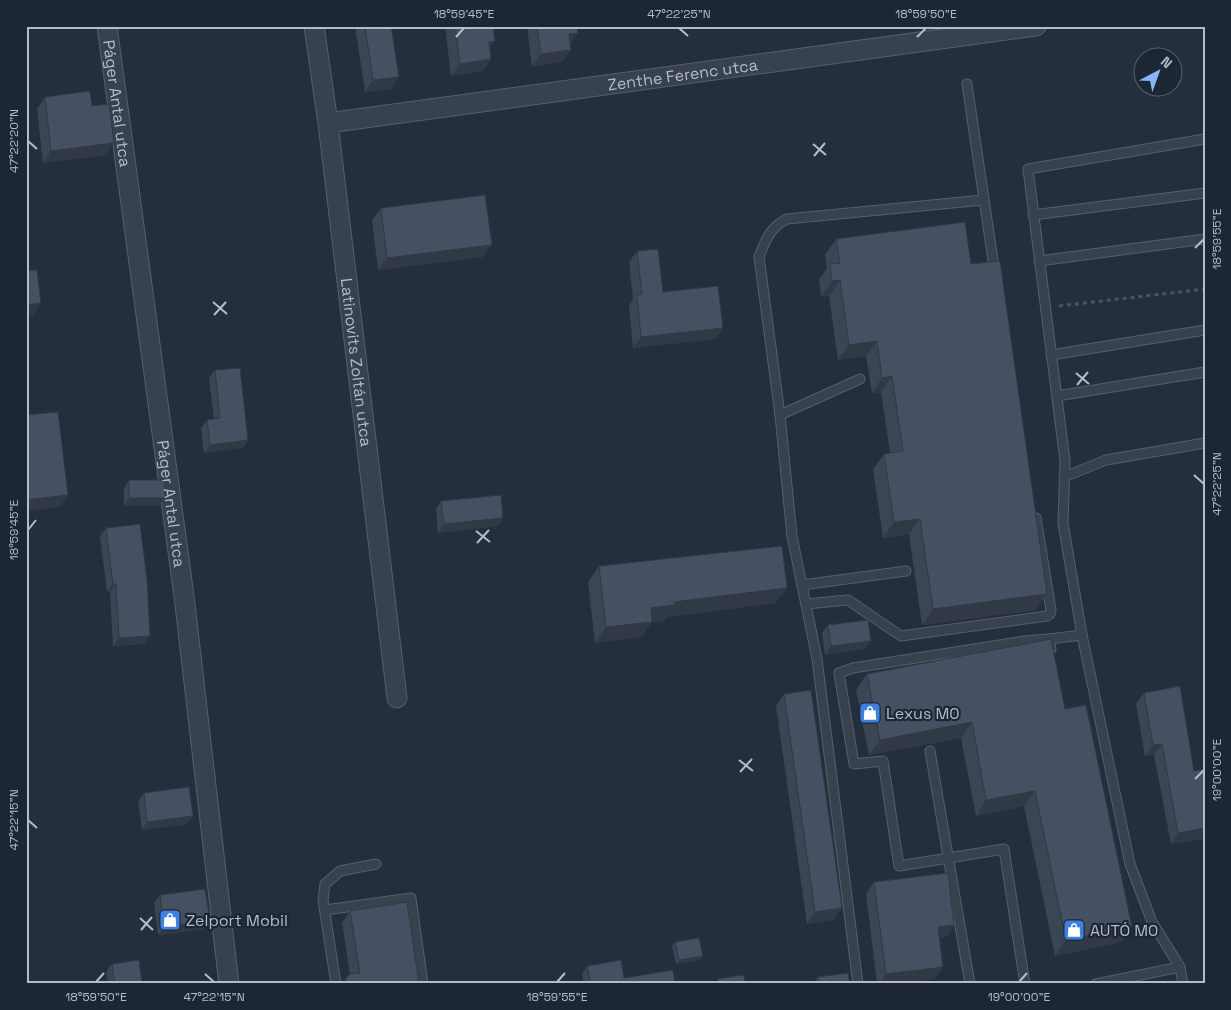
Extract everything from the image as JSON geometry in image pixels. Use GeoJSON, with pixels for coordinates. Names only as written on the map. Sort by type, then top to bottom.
{"type":"FeatureCollection","features":[{"type":"Feature","properties":{"kind":"street","name":"Páger Antal utca"},"geometry":{"type":"LineString","coordinates":[[107,26],[184,596],[229,984]]}},
{"type":"Feature","properties":{"kind":"street","name":"Latinovits Zoltán utca"},"geometry":{"type":"LineString","coordinates":[[314,26],[328,123],[397,698]]}},
{"type":"Feature","properties":{"kind":"street","name":"Zenthe Ferenc utca"},"geometry":{"type":"LineString","coordinates":[[328,123],[1036,26]]}},
{"type":"Feature","properties":{"kind":"lane"},"geometry":{"type":"LineString","coordinates":[[967,84],[983,200],[998,288]]}},
{"type":"Feature","properties":{"kind":"lane"},"geometry":{"type":"LineString","coordinates":[[1183,984],[1180,967],[1152,922],[1130,864],[1082,635],[1063,523],[1065,461],[1028,169],[1205,139]]}},
{"type":"Feature","properties":{"kind":"lane"},"geometry":{"type":"LineString","coordinates":[[1033,215],[1205,193]]}},
{"type":"Feature","properties":{"kind":"lane"},"geometry":{"type":"LineString","coordinates":[[858,984],[817,659],[792,536],[780,415],[759,258],[765,239],[776,226],[788,219],[983,200]]}},
{"type":"Feature","properties":{"kind":"lane"},"geometry":{"type":"LineString","coordinates":[[1039,261],[1205,239]]}},
{"type":"Feature","properties":{"kind":"lane"},"geometry":{"type":"LineString","coordinates":[[1051,355],[1205,330]]}},
{"type":"Feature","properties":{"kind":"lane"},"geometry":{"type":"LineString","coordinates":[[1056,396],[1205,372]]}},
{"type":"Feature","properties":{"kind":"lane"},"geometry":{"type":"LineString","coordinates":[[780,415],[860,380]]}},
{"type":"Feature","properties":{"kind":"lane"},"geometry":{"type":"LineString","coordinates":[[1064,477],[1106,460],[1205,443]]}},
{"type":"Feature","properties":{"kind":"lane"},"geometry":{"type":"LineString","coordinates":[[806,604],[848,600],[901,636],[1047,616],[1051,610],[1035,512]]}},
{"type":"Feature","properties":{"kind":"lane"},"geometry":{"type":"LineString","coordinates":[[802,585],[906,571]]}},
{"type":"Feature","properties":{"kind":"lane"},"geometry":{"type":"LineString","coordinates":[[1025,984],[1004,849],[899,866],[883,762],[854,764],[839,673],[853,668],[1024,641],[1082,635]]}},
{"type":"Feature","properties":{"kind":"lane"},"geometry":{"type":"LineString","coordinates":[[1049,639],[1052,657]]}},
{"type":"Feature","properties":{"kind":"lane"},"geometry":{"type":"LineString","coordinates":[[930,751],[970,984]]}},
{"type":"Feature","properties":{"kind":"lane"},"geometry":{"type":"LineString","coordinates":[[336,984],[323,900],[326,884],[340,871],[376,864]]}},
{"type":"Feature","properties":{"kind":"lane"},"geometry":{"type":"LineString","coordinates":[[325,910],[411,898],[423,984]]}},
{"type":"Feature","properties":{"kind":"lane"},"geometry":{"type":"LineString","coordinates":[[1096,984],[1180,967]]}},
{"type":"Feature","properties":{"kind":"path"},"geometry":{"type":"LineString","coordinates":[[1045,307],[1205,289]]}},
{"type":"Feature","properties":{"kind":"building"},"geometry":{"type":"Polygon","coordinates":[[[365,26],[391,26],[399,77],[373,80],[365,26]]]}},
{"type":"Feature","properties":{"kind":"building"},"geometry":{"type":"Polygon","coordinates":[[[455,26],[493,26],[495,41],[489,42],[491,59],[460,64],[455,26]]]}},
{"type":"Feature","properties":{"kind":"building"},"geometry":{"type":"Polygon","coordinates":[[[537,26],[577,26],[578,33],[569,34],[571,50],[541,54],[537,26]]]}},
{"type":"Feature","properties":{"kind":"building"},"geometry":{"type":"Polygon","coordinates":[[[90,91],[92,106],[109,104],[114,143],[51,151],[45,97],[90,91]]]}},
{"type":"Feature","properties":{"kind":"building"},"geometry":{"type":"Polygon","coordinates":[[[485,195],[492,245],[387,258],[381,208],[485,195]]]}},
{"type":"Feature","properties":{"kind":"building"},"geometry":{"type":"Polygon","coordinates":[[[965,222],[971,264],[1000,261],[1047,594],[933,609],[920,519],[894,522],[884,454],[903,451],[892,376],[882,378],[877,341],[849,345],[840,280],[832,281],[830,264],[840,263],[836,239],[965,222]]]}},
{"type":"Feature","properties":{"kind":"building"},"geometry":{"type":"Polygon","coordinates":[[[658,249],[663,292],[718,286],[723,328],[641,337],[637,295],[642,294],[637,251],[658,249]]]}},
{"type":"Feature","properties":{"kind":"building"},"geometry":{"type":"Polygon","coordinates":[[[37,270],[41,303],[26,305],[26,271],[37,270]]]}},
{"type":"Feature","properties":{"kind":"building"},"geometry":{"type":"Polygon","coordinates":[[[240,368],[248,440],[210,445],[207,420],[220,418],[215,370],[240,368]]]}},
{"type":"Feature","properties":{"kind":"building"},"geometry":{"type":"Polygon","coordinates":[[[58,412],[68,495],[26,500],[26,415],[58,412]]]}},
{"type":"Feature","properties":{"kind":"building"},"geometry":{"type":"Polygon","coordinates":[[[129,480],[164,480],[165,498],[129,498],[129,480]]]}},
{"type":"Feature","properties":{"kind":"building"},"geometry":{"type":"Polygon","coordinates":[[[501,495],[503,518],[444,524],[441,501],[501,495]]]}},
{"type":"Feature","properties":{"kind":"building"},"geometry":{"type":"Polygon","coordinates":[[[140,524],[147,580],[150,636],[119,638],[116,584],[113,584],[106,528],[140,524]]]}},
{"type":"Feature","properties":{"kind":"building"},"geometry":{"type":"Polygon","coordinates":[[[782,546],[787,588],[674,602],[675,605],[651,608],[652,622],[606,627],[599,566],[782,546]]]}},
{"type":"Feature","properties":{"kind":"building"},"geometry":{"type":"Polygon","coordinates":[[[868,620],[871,641],[831,646],[828,625],[868,620]]]}},
{"type":"Feature","properties":{"kind":"building"},"geometry":{"type":"Polygon","coordinates":[[[1051,639],[1065,709],[1086,705],[1132,927],[1066,940],[1035,791],[986,800],[972,722],[880,740],[867,674],[1051,639]]]}},
{"type":"Feature","properties":{"kind":"building"},"geometry":{"type":"Polygon","coordinates":[[[1180,686],[1194,771],[1205,769],[1205,828],[1178,833],[1162,744],[1153,745],[1144,693],[1180,686]]]}},
{"type":"Feature","properties":{"kind":"building"},"geometry":{"type":"Polygon","coordinates":[[[811,690],[842,908],[815,912],[784,694],[811,690]]]}},
{"type":"Feature","properties":{"kind":"building"},"geometry":{"type":"Polygon","coordinates":[[[189,787],[193,816],[147,822],[144,793],[189,787]]]}},
{"type":"Feature","properties":{"kind":"building"},"geometry":{"type":"Polygon","coordinates":[[[948,873],[954,925],[938,927],[943,967],[886,974],[874,882],[948,873]]]}},
{"type":"Feature","properties":{"kind":"building"},"geometry":{"type":"Polygon","coordinates":[[[205,889],[210,921],[164,927],[160,895],[205,889]]]}},
{"type":"Feature","properties":{"kind":"building"},"geometry":{"type":"Polygon","coordinates":[[[407,902],[419,984],[346,984],[346,978],[350,974],[360,973],[350,911],[407,902]]]}},
{"type":"Feature","properties":{"kind":"building"},"geometry":{"type":"Polygon","coordinates":[[[699,938],[703,956],[679,960],[675,942],[699,938]]]}},
{"type":"Feature","properties":{"kind":"building"},"geometry":{"type":"Polygon","coordinates":[[[139,960],[142,984],[115,984],[112,964],[139,960]]]}},
{"type":"Feature","properties":{"kind":"building"},"geometry":{"type":"Polygon","coordinates":[[[621,960],[624,978],[673,970],[675,984],[591,984],[587,966],[621,960]]]}},
{"type":"Feature","properties":{"kind":"building"},"geometry":{"type":"Polygon","coordinates":[[[848,973],[850,984],[819,984],[818,977],[848,973]]]}},
{"type":"Feature","properties":{"kind":"building"},"geometry":{"type":"Polygon","coordinates":[[[744,975],[745,984],[718,984],[718,979],[744,975]]]}},
{"type":"Feature","properties":{"kind":"place","name":"Lexus M0"},"geometry":{"type":"Point","coordinates":[870,713]}},
{"type":"Feature","properties":{"kind":"place","name":"Zelport Mobil"},"geometry":{"type":"Point","coordinates":[170,920]}},
{"type":"Feature","properties":{"kind":"place","name":"AUTÓ M0"},"geometry":{"type":"Point","coordinates":[1074,930]}}]}
